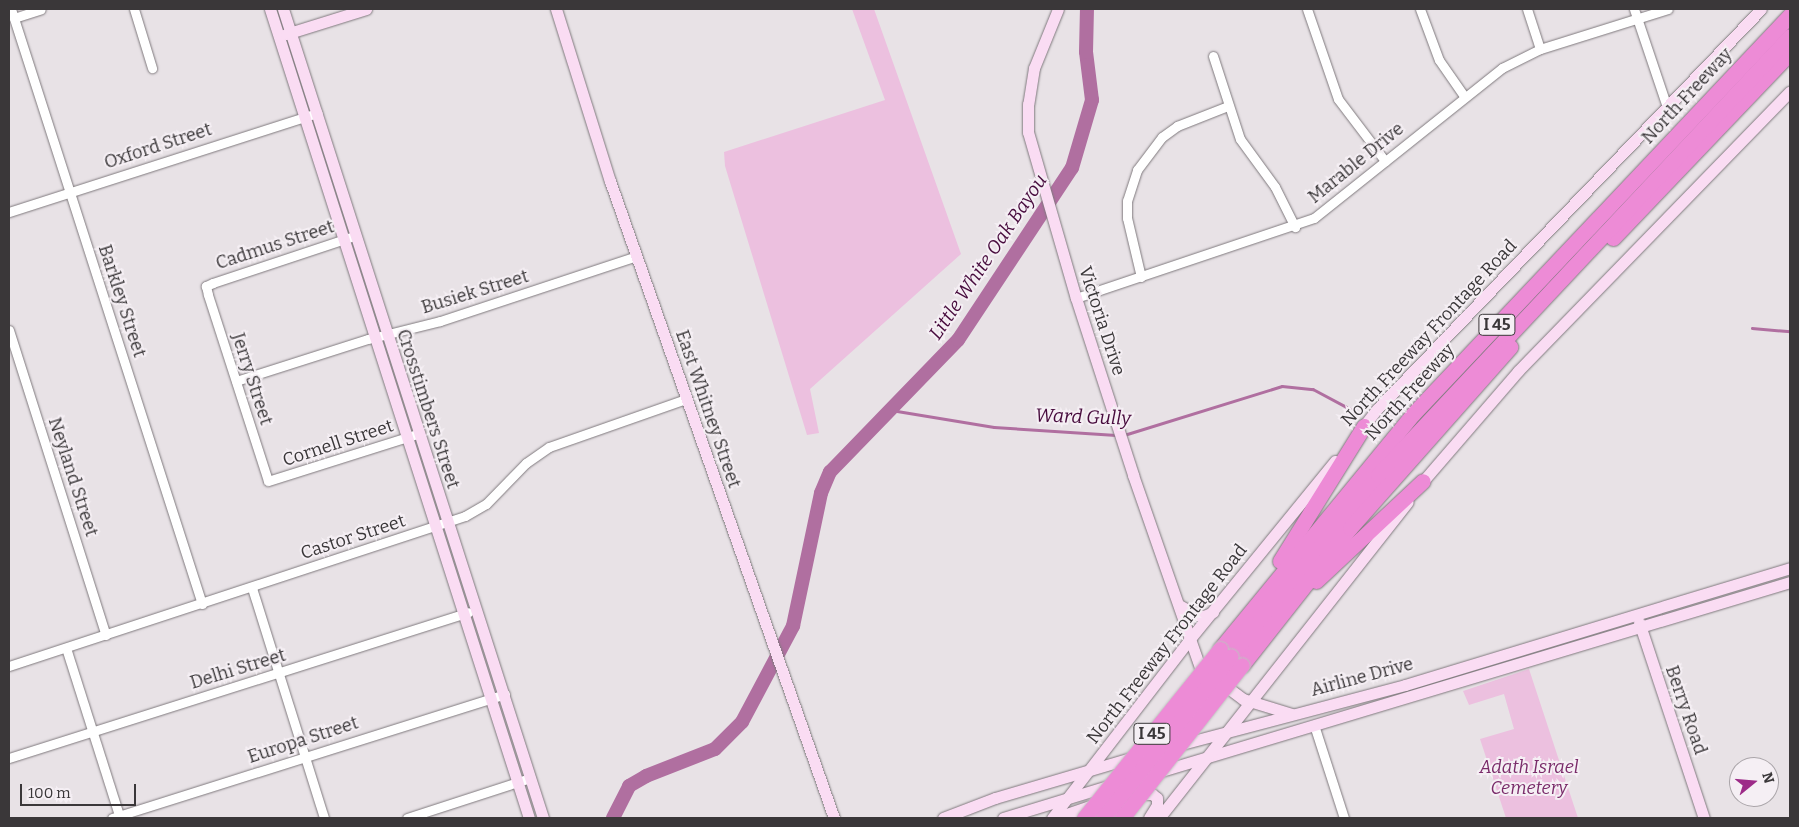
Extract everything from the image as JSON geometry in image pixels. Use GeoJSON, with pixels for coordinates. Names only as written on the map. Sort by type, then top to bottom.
{"type":"FeatureCollection","features":[{"type":"Feature","properties":{"kind":"highway","name":"North Freeway"},"geometry":{"type":"LineString","coordinates":[[1122,818],[1231,657],[1240,622],[1412,414],[1790,15]]}},
{"type":"Feature","properties":{"kind":"highway","name":"North Freeway"},"geometry":{"type":"LineString","coordinates":[[1103,818],[1378,475],[1790,36]]}},
{"type":"Feature","properties":{"kind":"highway","name":"North Freeway"},"geometry":{"type":"LineString","coordinates":[[1084,818],[1231,657],[1297,595],[1350,528],[1513,343],[1790,54]]}},
{"type":"Feature","properties":{"kind":"highway"},"geometry":{"type":"LineString","coordinates":[[1240,622],[1322,497],[1364,426]]}},
{"type":"Feature","properties":{"kind":"highway"},"geometry":{"type":"LineString","coordinates":[[1297,595],[1321,578],[1422,481]]}},
{"type":"Feature","properties":{"kind":"main road","name":"Crosstimbers Street"},"geometry":{"type":"LineString","coordinates":[[270,9],[349,238],[386,334],[412,436]]}},
{"type":"Feature","properties":{"kind":"main road","name":"Crosstimbers Street"},"geometry":{"type":"LineString","coordinates":[[283,9],[317,113],[374,338],[412,436],[441,525],[465,613],[530,818]]}},
{"type":"Feature","properties":{"kind":"main road"},"geometry":{"type":"LineString","coordinates":[[279,36],[366,9]]}},
{"type":"Feature","properties":{"kind":"main road","name":"East Whitney Street"},"geometry":{"type":"LineString","coordinates":[[556,9],[636,256],[834,818]]}},
{"type":"Feature","properties":{"kind":"main road","name":"Victoria Drive"},"geometry":{"type":"LineString","coordinates":[[1058,9],[1036,61],[1028,104],[1028,132],[1053,223],[1123,443],[1200,667],[1233,693],[1252,703],[1292,714]]}},
{"type":"Feature","properties":{"kind":"main road","name":"North Freeway Frontage Road"},"geometry":{"type":"LineString","coordinates":[[1053,818],[1190,640],[1364,426],[1761,9]]}},
{"type":"Feature","properties":{"kind":"main road"},"geometry":{"type":"LineString","coordinates":[[1160,818],[1252,703],[1422,481],[1518,371],[1790,91]]}},
{"type":"Feature","properties":{"kind":"main road","name":"Crosstimbers Street"},"geometry":{"type":"LineString","coordinates":[[441,525],[477,609],[543,818]]}},
{"type":"Feature","properties":{"kind":"main road","name":"Airline Drive"},"geometry":{"type":"LineString","coordinates":[[943,818],[995,798],[1092,768],[1420,680],[1636,613],[1790,568]]}},
{"type":"Feature","properties":{"kind":"main road","name":"Airline Drive"},"geometry":{"type":"LineString","coordinates":[[1004,818],[1790,582]]}},
{"type":"Feature","properties":{"kind":"main road"},"geometry":{"type":"LineString","coordinates":[[1179,605],[1197,615],[1204,616],[1213,612]]}},
{"type":"Feature","properties":{"kind":"main road","name":"Berry Road"},"geometry":{"type":"LineString","coordinates":[[1636,613],[1704,818]]}},
{"type":"Feature","properties":{"kind":"main road"},"geometry":{"type":"LineString","coordinates":[[1531,645],[1535,660]]}},
{"type":"Feature","properties":{"kind":"main road"},"geometry":{"type":"LineString","coordinates":[[1420,680],[1424,692]]}},
{"type":"Feature","properties":{"kind":"main road"},"geometry":{"type":"LineString","coordinates":[[1265,686],[1268,702],[1279,710]]}},
{"type":"Feature","properties":{"kind":"main road"},"geometry":{"type":"LineString","coordinates":[[1314,725],[1316,717],[1330,712],[1340,701]]}},
{"type":"Feature","properties":{"kind":"main road"},"geometry":{"type":"LineString","coordinates":[[1053,818],[1072,810],[1143,793],[1157,798],[1155,811],[1149,818]]}},
{"type":"Feature","properties":{"kind":"main road"},"geometry":{"type":"LineString","coordinates":[[1004,818],[1020,818]]}},
{"type":"Feature","properties":{"kind":"street"},"geometry":{"type":"LineString","coordinates":[[12,13],[41,9]]}},
{"type":"Feature","properties":{"kind":"street"},"geometry":{"type":"LineString","coordinates":[[134,9],[152,68]]}},
{"type":"Feature","properties":{"kind":"street"},"geometry":{"type":"LineString","coordinates":[[1307,9],[1338,99],[1385,161]]}},
{"type":"Feature","properties":{"kind":"street"},"geometry":{"type":"LineString","coordinates":[[1420,9],[1439,60],[1464,96]]}},
{"type":"Feature","properties":{"kind":"street"},"geometry":{"type":"LineString","coordinates":[[1527,9],[1540,49]]}},
{"type":"Feature","properties":{"kind":"street","name":"Marable Drive"},"geometry":{"type":"LineString","coordinates":[[1076,298],[1295,227],[1314,218],[1464,96],[1502,68],[1540,49],[1636,13],[1668,9]]}},
{"type":"Feature","properties":{"kind":"street","name":"Barkley Street"},"geometry":{"type":"LineString","coordinates":[[12,13],[202,604]]}},
{"type":"Feature","properties":{"kind":"street"},"geometry":{"type":"LineString","coordinates":[[1636,13],[1667,107]]}},
{"type":"Feature","properties":{"kind":"street"},"geometry":{"type":"LineString","coordinates":[[1213,56],[1240,139],[1275,187],[1295,227]]}},
{"type":"Feature","properties":{"kind":"street"},"geometry":{"type":"LineString","coordinates":[[1141,277],[1126,218],[1127,201],[1137,170],[1162,137],[1177,126],[1228,106]]}},
{"type":"Feature","properties":{"kind":"street","name":"Oxford Street"},"geometry":{"type":"LineString","coordinates":[[9,212],[317,113]]}},
{"type":"Feature","properties":{"kind":"street","name":"Cadmus Street"},"geometry":{"type":"LineString","coordinates":[[206,286],[349,238]]}},
{"type":"Feature","properties":{"kind":"street","name":"Busiek Street"},"geometry":{"type":"LineString","coordinates":[[236,382],[386,334],[440,321],[636,256]]}},
{"type":"Feature","properties":{"kind":"street","name":"Jerry Street"},"geometry":{"type":"LineString","coordinates":[[206,286],[268,481]]}},
{"type":"Feature","properties":{"kind":"street","name":"Neyland Street"},"geometry":{"type":"LineString","coordinates":[[9,330],[106,635]]}},
{"type":"Feature","properties":{"kind":"street","name":"Castor Street"},"geometry":{"type":"LineString","coordinates":[[9,666],[441,525],[486,504],[526,463],[549,446],[686,400]]}},
{"type":"Feature","properties":{"kind":"street","name":"Cornell Street"},"geometry":{"type":"LineString","coordinates":[[268,481],[412,436]]}},
{"type":"Feature","properties":{"kind":"street"},"geometry":{"type":"LineString","coordinates":[[252,588],[324,818]]}},
{"type":"Feature","properties":{"kind":"street","name":"Delhi Street"},"geometry":{"type":"LineString","coordinates":[[9,758],[477,609]]}},
{"type":"Feature","properties":{"kind":"street"},"geometry":{"type":"LineString","coordinates":[[66,648],[93,731],[117,818]]}},
{"type":"Feature","properties":{"kind":"street","name":"Europa Street"},"geometry":{"type":"LineString","coordinates":[[117,818],[305,756],[505,694]]}},
{"type":"Feature","properties":{"kind":"street"},"geometry":{"type":"LineString","coordinates":[[1314,725],[1344,818]]}},
{"type":"Feature","properties":{"kind":"street"},"geometry":{"type":"LineString","coordinates":[[407,818],[437,814],[530,778]]}},
{"type":"Feature","properties":{"kind":"green space"},"geometry":{"type":"Polygon","coordinates":[[[852,9],[874,9],[961,254],[810,389],[819,433],[807,435],[725,166],[724,152],[885,100],[852,9]]]}},
{"type":"Feature","properties":{"kind":"green space","name":"Adath Israel Cemetery"},"geometry":{"type":"Polygon","coordinates":[[[1529,669],[1578,818],[1506,818],[1480,739],[1514,729],[1504,694],[1469,705],[1463,691],[1529,669]]]}},
{"type":"Feature","properties":{"kind":"waterway","name":"Little White Oak Bayou"},"geometry":{"type":"LineString","coordinates":[[613,818],[629,786],[646,776],[715,749],[742,722],[793,626],[821,493],[830,472],[958,340],[1072,168],[1092,100],[1086,52],[1087,9]]}},
{"type":"Feature","properties":{"kind":"waterway","name":"Ward Gully"},"geometry":{"type":"LineString","coordinates":[[1752,328],[1790,331]]}},
{"type":"Feature","properties":{"kind":"waterway","name":"Ward Gully"},"geometry":{"type":"LineString","coordinates":[[1124,435],[1282,386],[1313,389],[1354,411]]}},
{"type":"Feature","properties":{"kind":"waterway","name":"Ward Gully"},"geometry":{"type":"LineString","coordinates":[[891,410],[994,427],[1116,435]]}}]}
